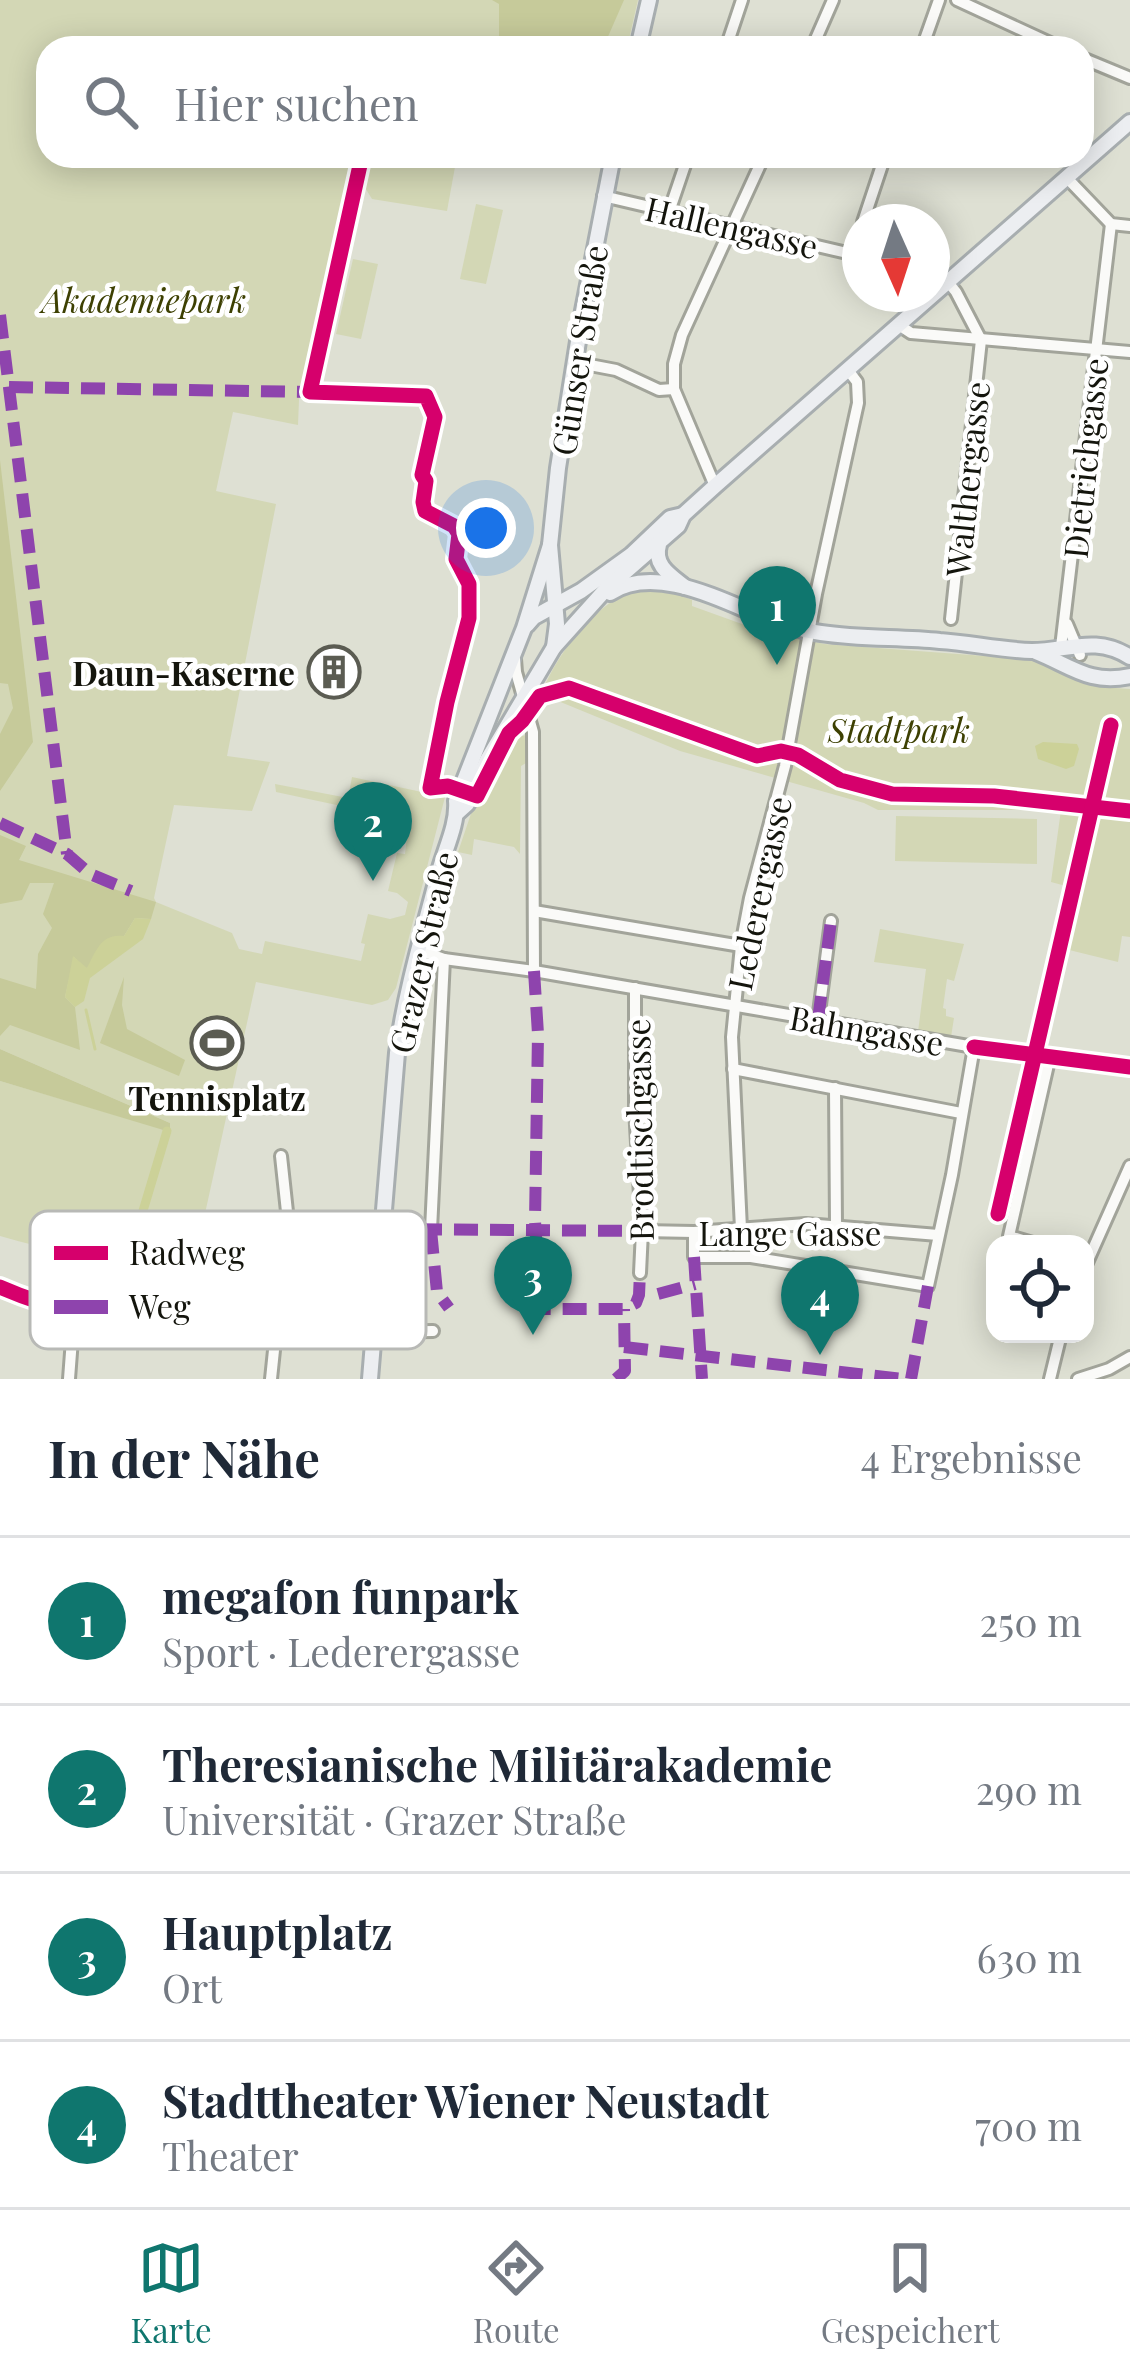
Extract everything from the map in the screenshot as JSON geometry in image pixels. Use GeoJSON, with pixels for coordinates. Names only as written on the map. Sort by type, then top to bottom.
{"type":"FeatureCollection","features":[{"type":"Feature","properties":{"kind":"main road"},"geometry":{"type":"LineString","coordinates":[[641,36],[650,0]]}},
{"type":"Feature","properties":{"kind":"main road"},"geometry":{"type":"LineString","coordinates":[[1094,154],[1130,122]]}},
{"type":"Feature","properties":{"kind":"main road","name":"Günser Straße"},"geometry":{"type":"LineString","coordinates":[[550,545],[574,362],[610,168]]}},
{"type":"Feature","properties":{"kind":"main road"},"geometry":{"type":"LineString","coordinates":[[950,280],[1078,168]]}},
{"type":"Feature","properties":{"kind":"main road"},"geometry":{"type":"LineString","coordinates":[[524,628],[534,617],[659,544],[683,515],[914,312]]}},
{"type":"Feature","properties":{"kind":"main road"},"geometry":{"type":"LineString","coordinates":[[632,561],[670,518],[683,515]]}},
{"type":"Feature","properties":{"kind":"main road"},"geometry":{"type":"LineString","coordinates":[[659,544],[656,559],[680,583]]}},
{"type":"Feature","properties":{"kind":"main road"},"geometry":{"type":"LineString","coordinates":[[550,545],[557,624],[554,647]]}},
{"type":"Feature","properties":{"kind":"main road","name":"Grazer Straße"},"geometry":{"type":"LineString","coordinates":[[384,1211],[397,1053],[419,950],[457,813],[456,801],[515,654],[550,545]]}},
{"type":"Feature","properties":{"kind":"main road"},"geometry":{"type":"LineString","coordinates":[[632,561],[641,581]]}},
{"type":"Feature","properties":{"kind":"main road"},"geometry":{"type":"LineString","coordinates":[[632,561],[781,624],[809,631],[1032,651],[1111,647],[1130,657]]}},
{"type":"Feature","properties":{"kind":"main road","name":"Grazer Straße"},"geometry":{"type":"LineString","coordinates":[[457,813],[554,647],[632,561]]}},
{"type":"Feature","properties":{"kind":"main road"},"geometry":{"type":"LineString","coordinates":[[552,576],[560,587],[581,591]]}},
{"type":"Feature","properties":{"kind":"main road"},"geometry":{"type":"LineString","coordinates":[[602,596],[641,581],[680,583]]}},
{"type":"Feature","properties":{"kind":"main road"},"geometry":{"type":"LineString","coordinates":[[1076,648],[1086,676]]}},
{"type":"Feature","properties":{"kind":"main road"},"geometry":{"type":"LineString","coordinates":[[1032,651],[1086,676],[1109,678],[1130,672]]}},
{"type":"Feature","properties":{"kind":"main road"},"geometry":{"type":"LineString","coordinates":[[515,654],[530,669],[542,667]]}},
{"type":"Feature","properties":{"kind":"main road"},"geometry":{"type":"LineString","coordinates":[[0,1287],[30,1298]]}},
{"type":"Feature","properties":{"kind":"main road","name":"Grazer Straße"},"geometry":{"type":"LineString","coordinates":[[370,1379],[373,1349]]}},
{"type":"Feature","properties":{"kind":"street"},"geometry":{"type":"LineString","coordinates":[[730,36],[742,0]]}},
{"type":"Feature","properties":{"kind":"street"},"geometry":{"type":"LineString","coordinates":[[817,36],[833,0]]}},
{"type":"Feature","properties":{"kind":"street"},"geometry":{"type":"LineString","coordinates":[[926,36],[939,0]]}},
{"type":"Feature","properties":{"kind":"street"},"geometry":{"type":"LineString","coordinates":[[957,0],[1035,36]]}},
{"type":"Feature","properties":{"kind":"street"},"geometry":{"type":"LineString","coordinates":[[1094,63],[1130,78]]}},
{"type":"Feature","properties":{"kind":"street"},"geometry":{"type":"LineString","coordinates":[[669,212],[684,168]]}},
{"type":"Feature","properties":{"kind":"street"},"geometry":{"type":"LineString","coordinates":[[715,486],[674,389],[674,364],[682,335],[759,168]]}},
{"type":"Feature","properties":{"kind":"street"},"geometry":{"type":"LineString","coordinates":[[869,204],[881,168]]}},
{"type":"Feature","properties":{"kind":"street"},"geometry":{"type":"LineString","coordinates":[[1067,178],[1111,224],[1130,226]]}},
{"type":"Feature","properties":{"kind":"street","name":"Hallengasse"},"geometry":{"type":"LineString","coordinates":[[603,196],[842,252]]}},
{"type":"Feature","properties":{"kind":"street","name":"Dietrichgasse"},"geometry":{"type":"LineString","coordinates":[[1076,648],[1066,621],[1111,224]]}},
{"type":"Feature","properties":{"kind":"street"},"geometry":{"type":"LineString","coordinates":[[950,285],[981,340]]}},
{"type":"Feature","properties":{"kind":"street"},"geometry":{"type":"LineString","coordinates":[[899,325],[911,333],[1130,352]]}},
{"type":"Feature","properties":{"kind":"street","name":"Walthergasse"},"geometry":{"type":"LineString","coordinates":[[951,619],[981,340]]}},
{"type":"Feature","properties":{"kind":"street"},"geometry":{"type":"LineString","coordinates":[[574,362],[616,370],[659,390],[674,389]]}},
{"type":"Feature","properties":{"kind":"street","name":"Lederergasse"},"geometry":{"type":"LineString","coordinates":[[741,1229],[733,1069],[741,946],[785,766],[858,403],[859,387],[848,370]]}},
{"type":"Feature","properties":{"kind":"street"},"geometry":{"type":"LineString","coordinates":[[515,654],[533,732],[534,971]]}},
{"type":"Feature","properties":{"kind":"street"},"geometry":{"type":"LineString","coordinates":[[508,724],[522,721],[531,725]]}},
{"type":"Feature","properties":{"kind":"street"},"geometry":{"type":"LineString","coordinates":[[534,911],[741,946]]}},
{"type":"Feature","properties":{"kind":"street"},"geometry":{"type":"LineString","coordinates":[[818,1019],[830,921]]}},
{"type":"Feature","properties":{"kind":"street","name":"Bahngasse"},"geometry":{"type":"LineString","coordinates":[[419,950],[444,959],[974,1047],[1130,1067]]}},
{"type":"Feature","properties":{"kind":"street"},"geometry":{"type":"LineString","coordinates":[[414,970],[444,959],[431,1231]]}},
{"type":"Feature","properties":{"kind":"street","name":"Brodtischgasse"},"geometry":{"type":"LineString","coordinates":[[635,988],[640,1273]]}},
{"type":"Feature","properties":{"kind":"street"},"geometry":{"type":"LineString","coordinates":[[694,1232],[694,1257],[752,1257],[928,1286],[974,1047]]}},
{"type":"Feature","properties":{"kind":"street"},"geometry":{"type":"LineString","coordinates":[[1009,1235],[1050,1056]]}},
{"type":"Feature","properties":{"kind":"street"},"geometry":{"type":"LineString","coordinates":[[733,1069],[962,1113]]}},
{"type":"Feature","properties":{"kind":"street"},"geometry":{"type":"LineString","coordinates":[[836,1088],[836,1226]]}},
{"type":"Feature","properties":{"kind":"street"},"geometry":{"type":"LineString","coordinates":[[281,1156],[287,1211]]}},
{"type":"Feature","properties":{"kind":"street"},"geometry":{"type":"LineString","coordinates":[[1094,1244],[1130,1166]]}},
{"type":"Feature","properties":{"kind":"street","name":"Lange Gasse"},"geometry":{"type":"LineString","coordinates":[[642,1231],[806,1225],[938,1235]]}},
{"type":"Feature","properties":{"kind":"street"},"geometry":{"type":"LineString","coordinates":[[426,1331],[433,1331]]}},
{"type":"Feature","properties":{"kind":"street"},"geometry":{"type":"LineString","coordinates":[[1050,1379],[1059,1343]]}},
{"type":"Feature","properties":{"kind":"street"},"geometry":{"type":"LineString","coordinates":[[69,1379],[71,1349]]}},
{"type":"Feature","properties":{"kind":"street"},"geometry":{"type":"LineString","coordinates":[[271,1379],[278,1349]]}},
{"type":"Feature","properties":{"kind":"street"},"geometry":{"type":"LineString","coordinates":[[1078,1379],[1130,1357]]}},
{"type":"Feature","properties":{"kind":"green space","name":"Akademiepark"},"geometry":{"type":"Polygon","coordinates":[[[0,0],[638,0],[630,36],[36,36],[36,168],[349,168],[299,400],[298,425],[233,412],[216,491],[276,504],[227,756],[270,762],[252,811],[174,805],[156,902],[232,933],[239,949],[262,954],[265,941],[361,961],[368,914],[390,919],[405,915],[408,902],[388,891],[397,853],[405,854],[408,828],[345,817],[346,807],[276,792],[275,784],[348,798],[352,777],[445,797],[396,988],[388,1000],[372,1005],[256,982],[206,1211],[30,1211],[30,1244],[0,1236],[0,1081],[170,1131],[170,1123],[0,1049],[0,0]]]}},
{"type":"Feature","properties":{"kind":"green space"},"geometry":{"type":"Polygon","coordinates":[[[368,168],[455,168],[447,211],[372,199],[364,186],[368,168]]]}},
{"type":"Feature","properties":{"kind":"green space"},"geometry":{"type":"Polygon","coordinates":[[[476,204],[503,210],[486,284],[460,279],[476,204]]]}},
{"type":"Feature","properties":{"kind":"green space"},"geometry":{"type":"Polygon","coordinates":[[[353,259],[378,264],[361,339],[336,334],[353,259]]]}},
{"type":"Feature","properties":{"kind":"green space","name":"Stadtpark"},"geometry":{"type":"Polygon","coordinates":[[[640,587],[672,592],[692,600],[692,606],[742,624],[824,644],[1039,660],[1082,682],[1130,689],[1130,937],[1122,936],[1118,962],[1061,948],[1077,889],[1051,882],[1061,810],[878,810],[680,751],[541,694],[580,630],[608,605],[640,587]]]}},
{"type":"Feature","properties":{"kind":"green space"},"geometry":{"type":"Polygon","coordinates":[[[533,732],[533,759],[521,766],[520,854],[514,847],[474,839],[472,855],[458,852],[477,796],[509,733],[533,732]]]}},
{"type":"Feature","properties":{"kind":"green space"},"geometry":{"type":"Polygon","coordinates":[[[896,816],[1037,819],[1037,864],[895,861],[896,816]]]}},
{"type":"Feature","properties":{"kind":"green space"},"geometry":{"type":"Polygon","coordinates":[[[880,929],[964,944],[954,981],[947,979],[943,1008],[946,1016],[954,1018],[951,1037],[918,1032],[926,969],[874,962],[880,929]]]}},
{"type":"Feature","properties":{"kind":"shaded area"},"geometry":{"type":"Polygon","coordinates":[[[492,0],[624,0],[608,36],[499,36],[499,4],[492,0]]]}},
{"type":"Feature","properties":{"kind":"shaded area"},"geometry":{"type":"Polygon","coordinates":[[[0,460],[33,742],[0,791],[0,734],[13,708],[8,684],[0,683],[0,460]]]}},
{"type":"Feature","properties":{"kind":"shaded area"},"geometry":{"type":"Polygon","coordinates":[[[1043,742],[1077,744],[1074,766],[1066,769],[1038,759],[1035,746],[1043,742]]]}},
{"type":"Feature","properties":{"kind":"shaded area"},"geometry":{"type":"Polygon","coordinates":[[[0,835],[26,846],[19,860],[156,902],[151,919],[135,918],[124,936],[86,969],[74,957],[65,997],[75,1007],[80,1050],[10,1025],[0,1036],[0,978],[36,989],[38,954],[52,928],[43,914],[54,883],[30,883],[22,900],[0,904],[0,835]]]}},
{"type":"Feature","properties":{"kind":"shaded area"},"geometry":{"type":"Polygon","coordinates":[[[135,918],[151,919],[143,939],[90,978],[84,1001],[75,1007],[65,997],[73,956],[87,968],[100,945],[110,937],[124,936],[135,918]]]}},
{"type":"Feature","properties":{"kind":"shaded area"},"geometry":{"type":"Polygon","coordinates":[[[124,977],[122,1005],[127,1029],[185,1060],[179,1076],[100,1043],[124,977]]]}},
{"type":"Feature","properties":{"kind":"shaded area"},"geometry":{"type":"Polygon","coordinates":[[[0,1049],[170,1123],[170,1132],[0,1081],[0,1049]]]}},
{"type":"Feature","properties":{"kind":"waterway"},"geometry":{"type":"LineString","coordinates":[[86,1010],[95,1049]]}},
{"type":"Feature","properties":{"kind":"waterway"},"geometry":{"type":"LineString","coordinates":[[143,1211],[167,1131]]}},
{"type":"Feature","properties":{"kind":"marked path"},"geometry":{"type":"LineString","coordinates":[[0,315],[67,854]]}},
{"type":"Feature","properties":{"kind":"marked path"},"geometry":{"type":"LineString","coordinates":[[9,387],[310,392]]}},
{"type":"Feature","properties":{"kind":"marked path"},"geometry":{"type":"LineString","coordinates":[[0,823],[67,854],[90,874],[131,891]]}},
{"type":"Feature","properties":{"kind":"marked path"},"geometry":{"type":"LineString","coordinates":[[818,1020],[831,921]]}},
{"type":"Feature","properties":{"kind":"marked path"},"geometry":{"type":"LineString","coordinates":[[534,971],[538,1034],[535,1221],[541,1309],[624,1309],[636,1303],[640,1273]]}},
{"type":"Feature","properties":{"kind":"marked path"},"geometry":{"type":"LineString","coordinates":[[426,1229],[642,1231]]}},
{"type":"Feature","properties":{"kind":"marked path"},"geometry":{"type":"LineString","coordinates":[[431,1230],[437,1292],[449,1308]]}},
{"type":"Feature","properties":{"kind":"marked path"},"geometry":{"type":"LineString","coordinates":[[694,1257],[702,1379]]}},
{"type":"Feature","properties":{"kind":"marked path"},"geometry":{"type":"LineString","coordinates":[[658,1294],[695,1284]]}},
{"type":"Feature","properties":{"kind":"marked path"},"geometry":{"type":"LineString","coordinates":[[911,1379],[928,1286]]}},
{"type":"Feature","properties":{"kind":"marked path"},"geometry":{"type":"LineString","coordinates":[[616,1379],[625,1371],[624,1309]]}},
{"type":"Feature","properties":{"kind":"marked path"},"geometry":{"type":"LineString","coordinates":[[624,1347],[903,1379]]}},
{"type":"Feature","properties":{"kind":"cycle path"},"geometry":{"type":"LineString","coordinates":[[359,168],[310,392],[426,396],[435,417],[422,475],[426,481],[423,502],[425,511],[454,526],[459,534],[456,559],[469,584],[469,618],[430,788],[448,786],[477,796],[509,733],[540,696],[569,688],[757,756],[781,751],[798,755],[840,780],[892,794],[994,796],[1130,811]]}},
{"type":"Feature","properties":{"kind":"cycle path"},"geometry":{"type":"LineString","coordinates":[[998,1214],[1111,725]]}},
{"type":"Feature","properties":{"kind":"cycle path"},"geometry":{"type":"LineString","coordinates":[[974,1047],[1130,1067]]}},
{"type":"Feature","properties":{"kind":"cycle path"},"geometry":{"type":"LineString","coordinates":[[0,1287],[30,1299]]}},
{"type":"Feature","properties":{"kind":"place","name":"megafon funpark"},"geometry":{"type":"Point","coordinates":[777,665]}},
{"type":"Feature","properties":{"kind":"place","name":"Daun-Kaserne"},"geometry":{"type":"Point","coordinates":[334,672]}},
{"type":"Feature","properties":{"kind":"place","name":"Theresianische Militärakademie"},"geometry":{"type":"Point","coordinates":[373,881]}},
{"type":"Feature","properties":{"kind":"place","name":"Tennisplatz"},"geometry":{"type":"Point","coordinates":[217,1043]}},
{"type":"Feature","properties":{"kind":"place","name":"Hauptplatz"},"geometry":{"type":"Point","coordinates":[533,1335]}},
{"type":"Feature","properties":{"kind":"place","name":"Stadttheater Wiener Neustadt"},"geometry":{"type":"Point","coordinates":[820,1355]}}]}
